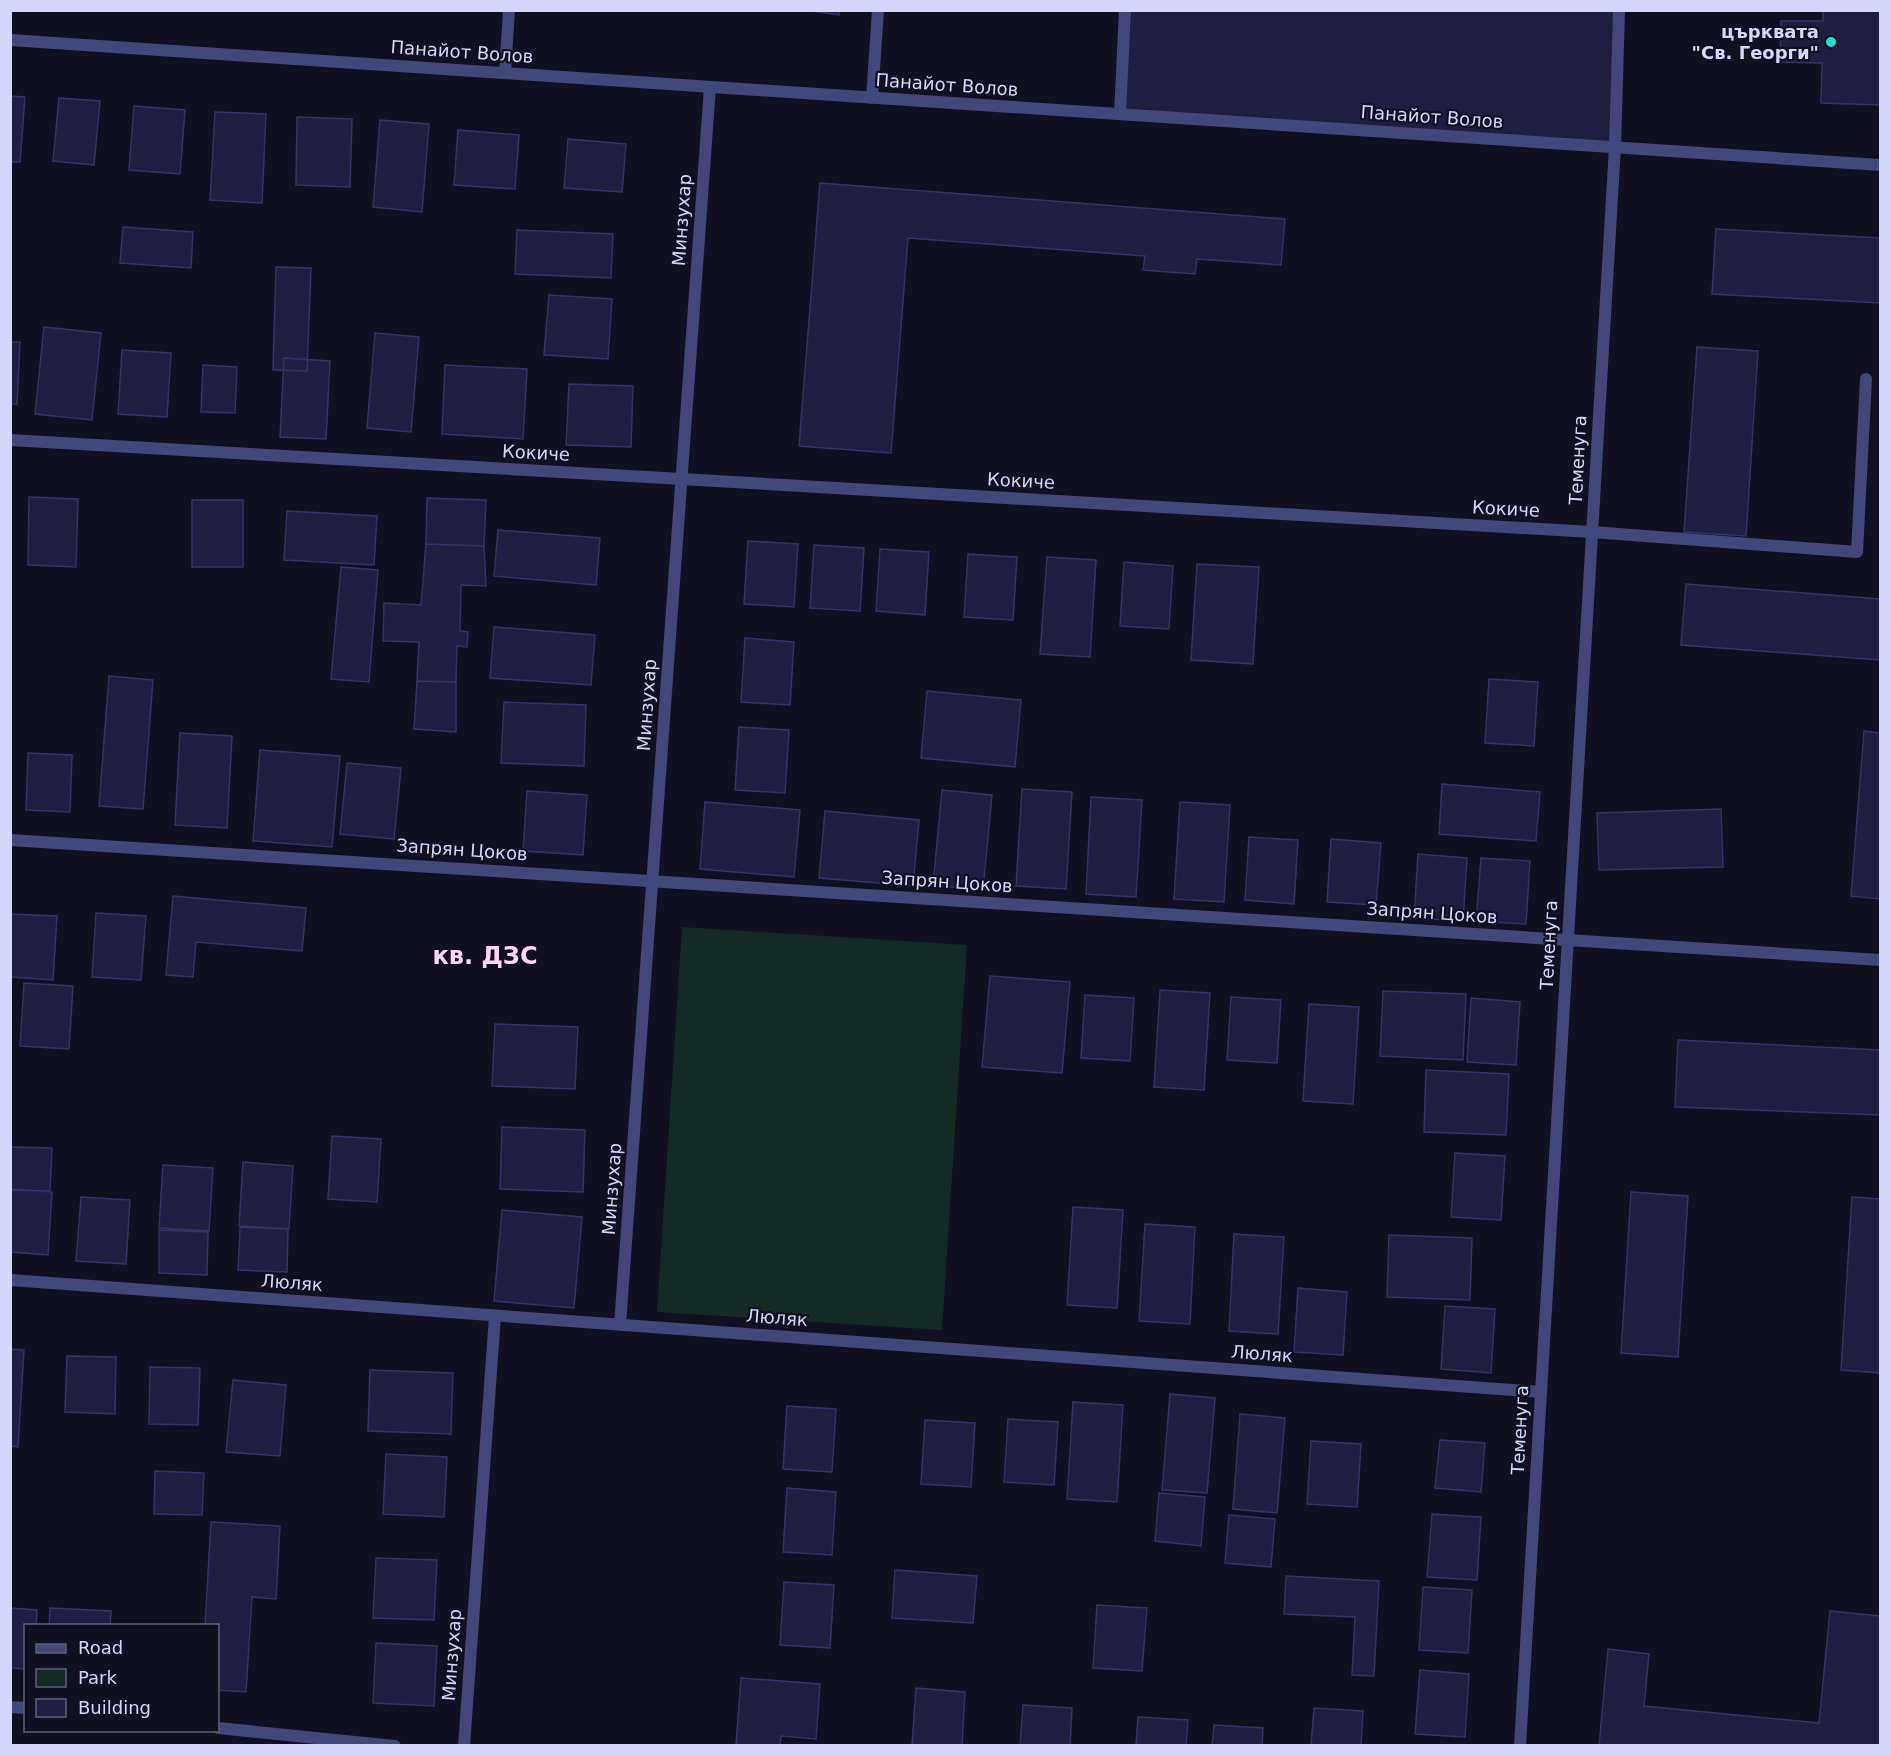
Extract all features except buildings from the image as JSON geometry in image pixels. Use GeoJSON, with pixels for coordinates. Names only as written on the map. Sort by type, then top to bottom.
{"type":"FeatureCollection","features":[{"type":"Feature","properties":{"kind":"street"},"geometry":{"type":"LineString","coordinates":[[505,73],[509,10]]}},
{"type":"Feature","properties":{"kind":"street"},"geometry":{"type":"LineString","coordinates":[[872,98],[878,10]]}},
{"type":"Feature","properties":{"kind":"street"},"geometry":{"type":"LineString","coordinates":[[1120,114],[1125,10]]}},
{"type":"Feature","properties":{"kind":"street","name":"Теменуга"},"geometry":{"type":"LineString","coordinates":[[1520,1746],[1614,147],[1619,10]]}},
{"type":"Feature","properties":{"kind":"street","name":"Панайот Волов"},"geometry":{"type":"LineString","coordinates":[[10,40],[1881,165]]}},
{"type":"Feature","properties":{"kind":"street","name":"Минзухар"},"geometry":{"type":"LineString","coordinates":[[620,1325],[710,87]]}},
{"type":"Feature","properties":{"kind":"street","name":"Кокиче"},"geometry":{"type":"LineString","coordinates":[[10,440],[1592,532],[1857,552],[1866,379]]}},
{"type":"Feature","properties":{"kind":"street","name":"Запрян Цоков"},"geometry":{"type":"LineString","coordinates":[[10,840],[1881,960]]}},
{"type":"Feature","properties":{"kind":"street","name":"Люляк"},"geometry":{"type":"LineString","coordinates":[[10,1280],[1540,1392]]}},
{"type":"Feature","properties":{"kind":"street","name":"Минзухар"},"geometry":{"type":"LineString","coordinates":[[464,1746],[495,1316]]}},
{"type":"Feature","properties":{"kind":"street"},"geometry":{"type":"LineString","coordinates":[[219,1728],[395,1746]]}},
{"type":"Feature","properties":{"kind":"green space"},"geometry":{"type":"Polygon","coordinates":[[[682,927],[967,945],[942,1330],[657,1312],[682,927]]]}},
{"type":"Feature","properties":{"kind":"place","name":"църквата \"Св. Георги\""},"geometry":{"type":"Point","coordinates":[1831,42]}},
{"type":"Feature","properties":{"kind":"district","name":"кв. ДЗС"},"geometry":{"type":"Point","coordinates":[485,956]}}]}
